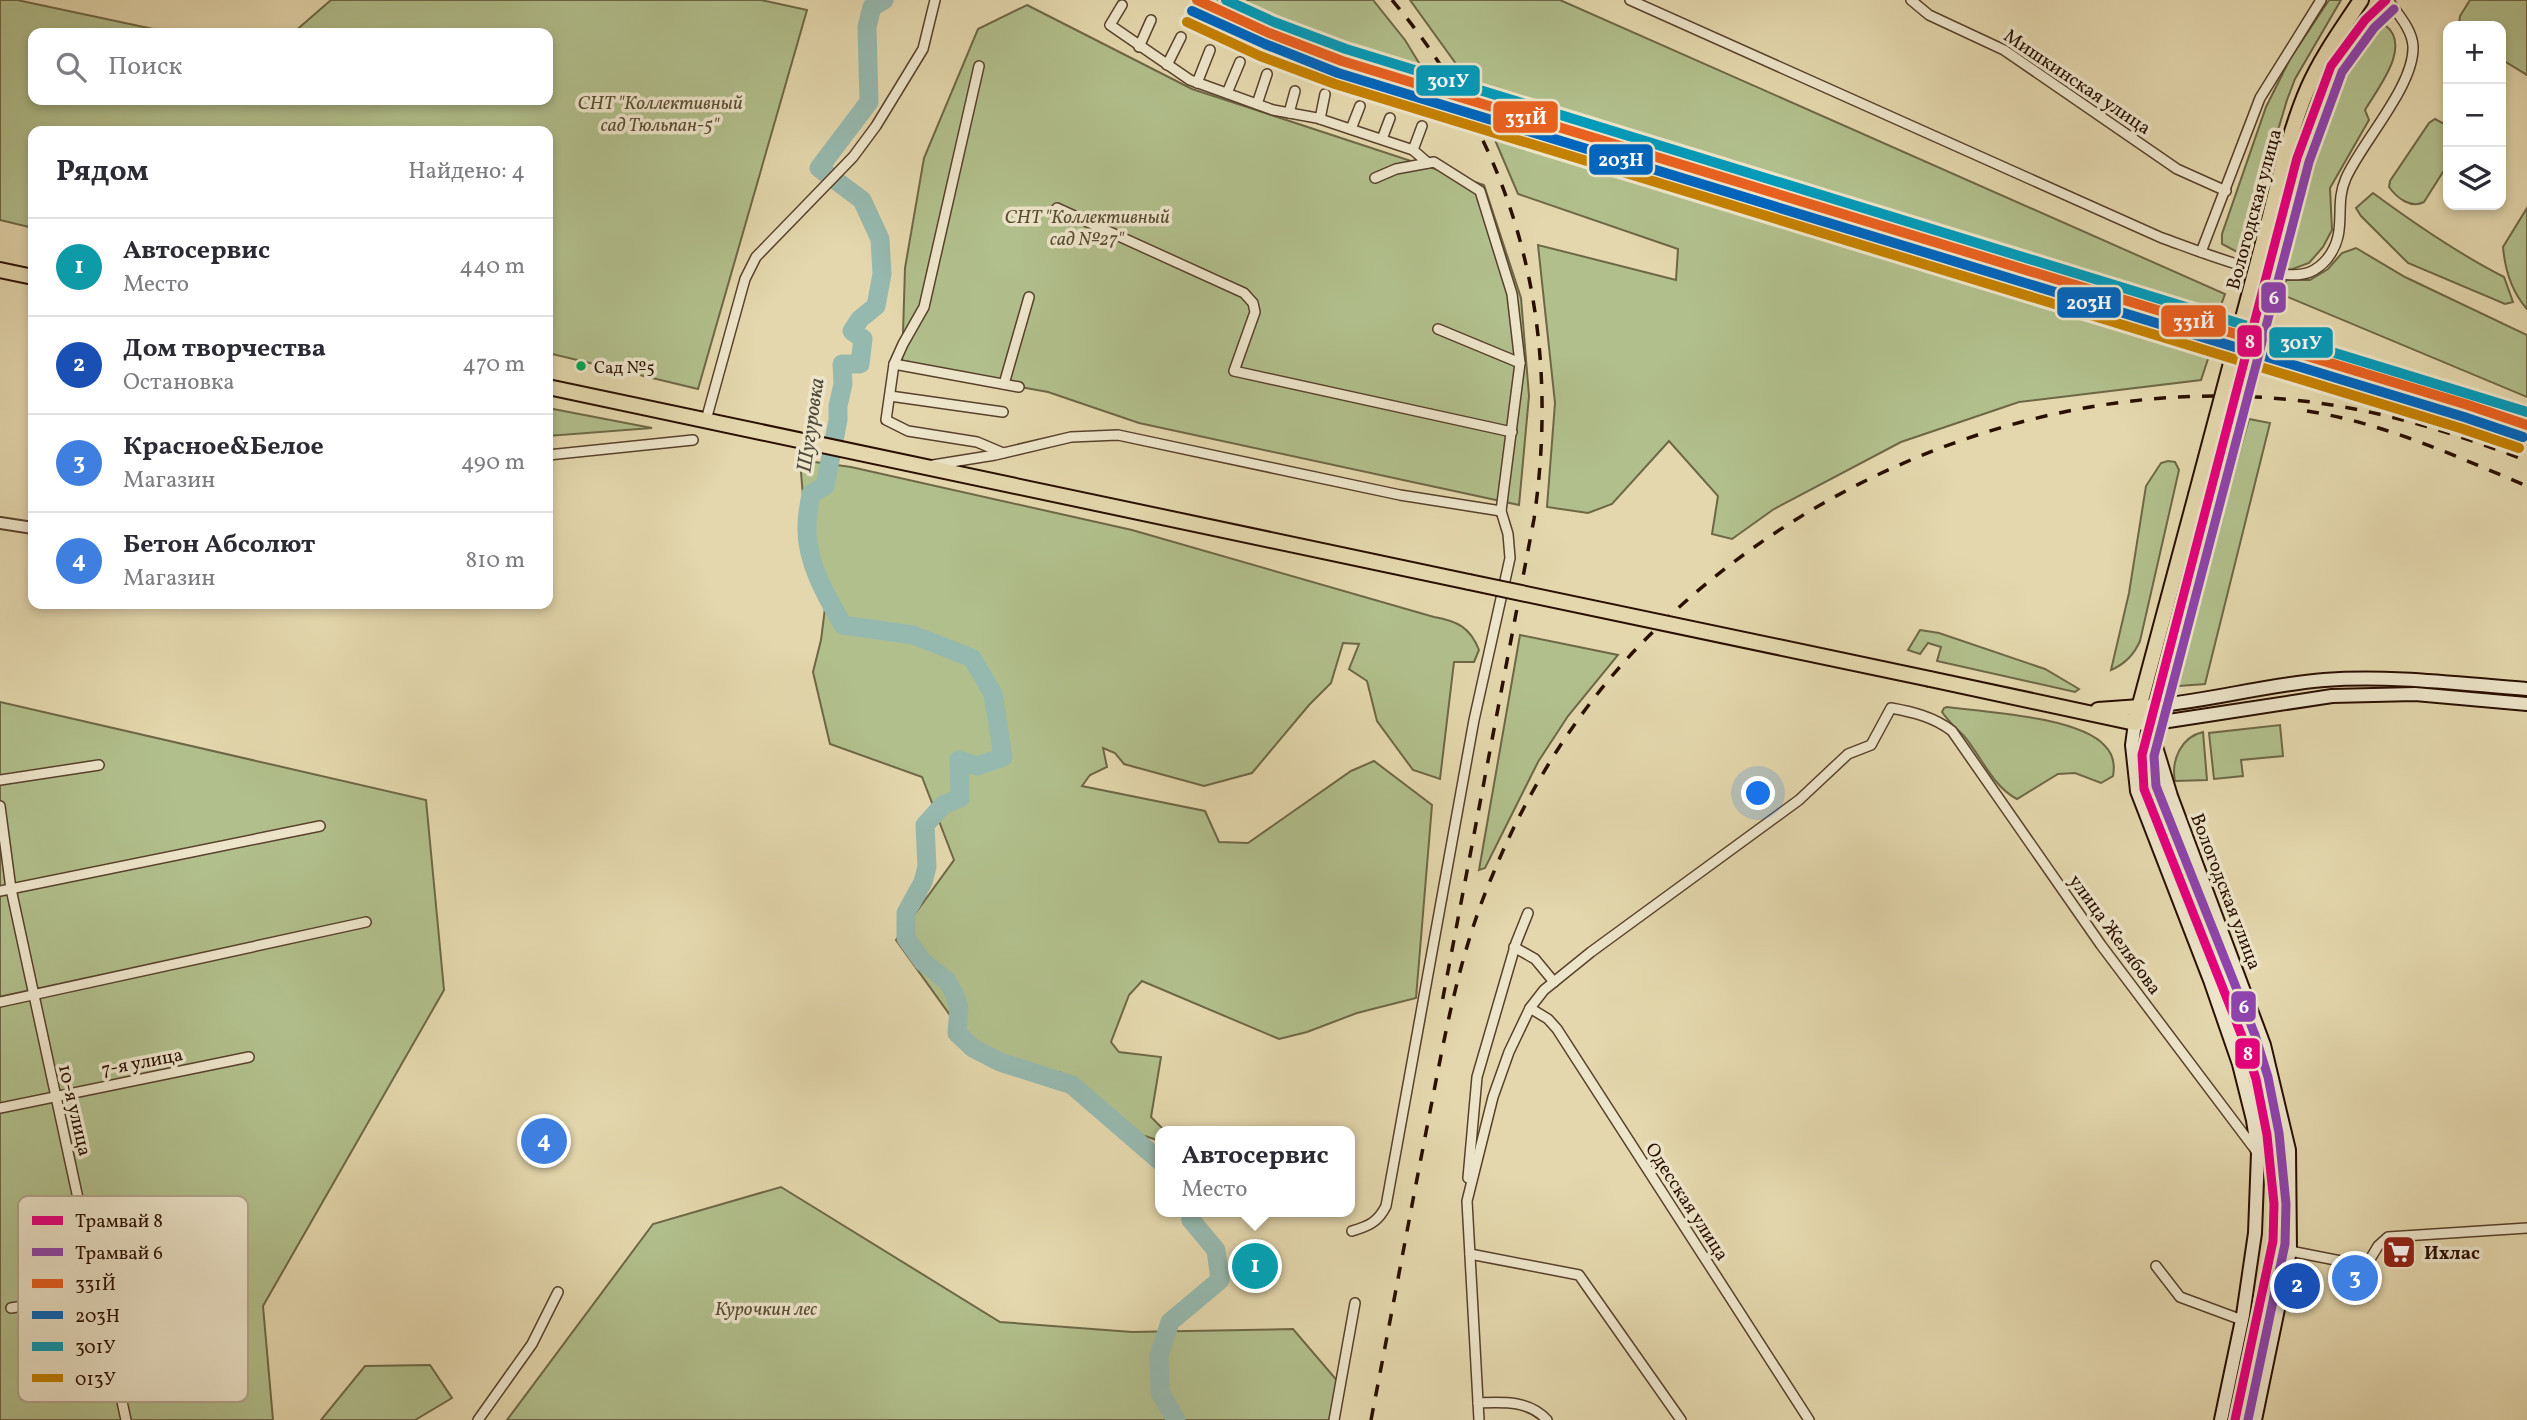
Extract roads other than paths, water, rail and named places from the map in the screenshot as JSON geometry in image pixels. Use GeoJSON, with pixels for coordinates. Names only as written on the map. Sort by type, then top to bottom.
{"type":"FeatureCollection","features":[{"type":"Feature","properties":{"kind":"main road","name":"Вологодская улица"},"geometry":{"type":"LineString","coordinates":[[2255,1420],[2290,1251],[2289,1150],[2264,1045],[2142,724],[2140,707],[2300,111],[2328,49],[2361,0]]}},
{"type":"Feature","properties":{"kind":"main road"},"geometry":{"type":"LineString","coordinates":[[0,270],[28,276]]}},
{"type":"Feature","properties":{"kind":"main road"},"geometry":{"type":"LineString","coordinates":[[553,388],[2142,724],[2332,696],[2415,694],[2527,704]]}},
{"type":"Feature","properties":{"kind":"main road"},"geometry":{"type":"LineString","coordinates":[[2079,711],[2203,700],[2287,684],[2361,678],[2527,689]]}},
{"type":"Feature","properties":{"kind":"main road","name":"Вологодская улица"},"geometry":{"type":"LineString","coordinates":[[2142,724],[2132,745],[2137,791],[2235,1052],[2253,1120],[2258,1153],[2255,1233],[2242,1320],[2221,1420]]}},
{"type":"Feature","properties":{"kind":"street"},"geometry":{"type":"LineString","coordinates":[[706,420],[745,279],[756,257],[853,157],[876,126],[923,48],[935,0]]}},
{"type":"Feature","properties":{"kind":"street"},"geometry":{"type":"LineString","coordinates":[[1632,0],[2162,237],[2245,267],[2286,275],[2310,273],[2321,266],[2339,239],[2345,178],[2402,85],[2410,64],[2413,47],[2409,32],[2388,0]]}},
{"type":"Feature","properties":{"kind":"street","name":"Мишкинская улица"},"geometry":{"type":"LineString","coordinates":[[1911,0],[1929,15],[2004,50],[2176,169],[2226,191]]}},
{"type":"Feature","properties":{"kind":"street"},"geometry":{"type":"LineString","coordinates":[[2202,252],[2260,98],[2320,0]]}},
{"type":"Feature","properties":{"kind":"street"},"geometry":{"type":"LineString","coordinates":[[1122,5],[1110,25],[1139,47],[1197,83],[1257,104],[1320,119],[1382,139],[1413,150],[1428,163]]}},
{"type":"Feature","properties":{"kind":"street"},"geometry":{"type":"LineString","coordinates":[[1139,47],[1151,20]]}},
{"type":"Feature","properties":{"kind":"street"},"geometry":{"type":"LineString","coordinates":[[1167,65],[1181,37]]}},
{"type":"Feature","properties":{"kind":"street"},"geometry":{"type":"LineString","coordinates":[[1197,83],[1210,50]]}},
{"type":"Feature","properties":{"kind":"street"},"geometry":{"type":"LineString","coordinates":[[1227,93],[1240,62]]}},
{"type":"Feature","properties":{"kind":"street"},"geometry":{"type":"LineString","coordinates":[[979,66],[924,307],[894,364],[886,420],[908,431],[977,442],[1003,453]]}},
{"type":"Feature","properties":{"kind":"street"},"geometry":{"type":"LineString","coordinates":[[1257,104],[1267,74]]}},
{"type":"Feature","properties":{"kind":"street"},"geometry":{"type":"LineString","coordinates":[[1289,113],[1295,91]]}},
{"type":"Feature","properties":{"kind":"street"},"geometry":{"type":"LineString","coordinates":[[1320,119],[1325,94]]}},
{"type":"Feature","properties":{"kind":"street"},"geometry":{"type":"LineString","coordinates":[[1351,130],[1360,106]]}},
{"type":"Feature","properties":{"kind":"street"},"geometry":{"type":"LineString","coordinates":[[1382,139],[1390,118]]}},
{"type":"Feature","properties":{"kind":"street"},"geometry":{"type":"LineString","coordinates":[[1413,150],[1422,126]]}},
{"type":"Feature","properties":{"kind":"street"},"geometry":{"type":"LineString","coordinates":[[1352,1230],[1379,1219],[1386,1206],[1474,720],[1510,558],[1508,534],[1501,511],[1520,363],[1513,294],[1480,191],[1434,162],[1396,169],[1375,177]]}},
{"type":"Feature","properties":{"kind":"street"},"geometry":{"type":"LineString","coordinates":[[1057,208],[1244,293],[1254,303],[1255,312],[1234,371],[1512,432]]}},
{"type":"Feature","properties":{"kind":"street"},"geometry":{"type":"LineString","coordinates":[[1004,384],[1029,297]]}},
{"type":"Feature","properties":{"kind":"street"},"geometry":{"type":"LineString","coordinates":[[1438,329],[1520,363]]}},
{"type":"Feature","properties":{"kind":"street"},"geometry":{"type":"LineString","coordinates":[[894,364],[1019,387]]}},
{"type":"Feature","properties":{"kind":"street"},"geometry":{"type":"LineString","coordinates":[[890,396],[1003,412]]}},
{"type":"Feature","properties":{"kind":"street"},"geometry":{"type":"LineString","coordinates":[[926,467],[1072,437],[1118,435],[1400,495],[1501,511]]}},
{"type":"Feature","properties":{"kind":"street"},"geometry":{"type":"LineString","coordinates":[[553,454],[693,440]]}},
{"type":"Feature","properties":{"kind":"street"},"geometry":{"type":"LineString","coordinates":[[0,523],[28,527]]}},
{"type":"Feature","properties":{"kind":"street","name":"улица Желябова"},"geometry":{"type":"LineString","coordinates":[[1554,982],[1700,870],[1799,800],[1848,754],[1871,745],[1891,708],[1919,713],[1941,722],[1952,731],[2101,945],[2258,1153]]}},
{"type":"Feature","properties":{"kind":"street"},"geometry":{"type":"LineString","coordinates":[[0,780],[99,765]]}},
{"type":"Feature","properties":{"kind":"street","name":"10-я улица"},"geometry":{"type":"LineString","coordinates":[[0,806],[10,889],[77,1196]]}},
{"type":"Feature","properties":{"kind":"street"},"geometry":{"type":"LineString","coordinates":[[0,891],[320,825]]}},
{"type":"Feature","properties":{"kind":"street"},"geometry":{"type":"LineString","coordinates":[[1479,1420],[1467,1201],[1477,1077],[1514,947],[1528,913]]}},
{"type":"Feature","properties":{"kind":"street"},"geometry":{"type":"LineString","coordinates":[[0,1002],[366,922]]}},
{"type":"Feature","properties":{"kind":"street"},"geometry":{"type":"LineString","coordinates":[[1467,1201],[1493,1097],[1509,1052],[1531,1008],[1544,990],[1554,982],[1535,959],[1514,947]]}},
{"type":"Feature","properties":{"kind":"street","name":"Одесская улица"},"geometry":{"type":"LineString","coordinates":[[1531,1008],[1548,1019],[1557,1029],[1809,1420]]}},
{"type":"Feature","properties":{"kind":"street","name":"7-я улица"},"geometry":{"type":"LineString","coordinates":[[0,1108],[250,1057]]}},
{"type":"Feature","properties":{"kind":"street"},"geometry":{"type":"LineString","coordinates":[[2290,1251],[2365,1266],[2378,1246],[2388,1237],[2527,1228]]}},
{"type":"Feature","properties":{"kind":"street"},"geometry":{"type":"LineString","coordinates":[[1470,1254],[1579,1275],[1681,1420]]}},
{"type":"Feature","properties":{"kind":"street"},"geometry":{"type":"LineString","coordinates":[[2156,1266],[2180,1297],[2242,1320]]}},
{"type":"Feature","properties":{"kind":"street"},"geometry":{"type":"LineString","coordinates":[[478,1420],[532,1344],[558,1292]]}},
{"type":"Feature","properties":{"kind":"street"},"geometry":{"type":"LineString","coordinates":[[1334,1420],[1355,1303]]}},
{"type":"Feature","properties":{"kind":"street"},"geometry":{"type":"LineString","coordinates":[[11,1308],[18,1307]]}},
{"type":"Feature","properties":{"kind":"street","name":"10-я улица"},"geometry":{"type":"LineString","coordinates":[[122,1402],[126,1420]]}},
{"type":"Feature","properties":{"kind":"street"},"geometry":{"type":"LineString","coordinates":[[1478,1403],[1514,1402],[1547,1420]]}},
{"type":"Feature","properties":{"kind":"waterway","name":"Шугуровка"},"geometry":{"type":"LineString","coordinates":[[884,0],[872,7],[867,27],[869,102],[819,168],[862,200],[880,239],[882,274],[876,306],[860,319],[852,331],[863,339],[860,364],[842,364],[843,384],[838,420],[825,486],[811,494],[807,527],[810,553],[824,590],[843,625],[913,635],[972,658],[993,694],[1003,757],[977,766],[959,760],[960,798],[943,805],[925,825],[927,867],[923,882],[906,913],[906,938],[923,962],[946,980],[953,991],[959,1008],[957,1033],[973,1048],[1000,1062],[1072,1085],[1155,1157]]}},
{"type":"Feature","properties":{"kind":"waterway","name":"Шугуровка"},"geometry":{"type":"LineString","coordinates":[[1176,1420],[1160,1392],[1159,1356],[1170,1322],[1220,1280],[1216,1250],[1191,1217]]}},
{"type":"Feature","properties":{"kind":"railway"},"geometry":{"type":"LineString","coordinates":[[1392,0],[1435,57],[1471,117],[1500,179],[1521,243],[1535,310],[1541,378],[1541,447],[1534,519],[1441,1008]]}},
{"type":"Feature","properties":{"kind":"railway"},"geometry":{"type":"LineString","coordinates":[[1371,1420],[1446,1031],[1461,967],[1481,905],[1521,813],[1574,726],[1615,672],[1638,647],[1703,587],[1774,533],[1851,488],[1933,451],[2018,423],[2105,405],[2194,396],[2314,402],[2407,421],[2527,461]]}},
{"type":"Feature","properties":{"kind":"railway"},"geometry":{"type":"LineString","coordinates":[[2307,411],[2336,416],[2391,432],[2527,486]]}},
{"type":"Feature","properties":{"kind":"tram line","name":"8"},"geometry":{"type":"LineString","coordinates":[[2235,1420],[2273,1241],[2274,1204],[2267,1135],[2256,1079],[2243,1039],[2144,789],[2142,755],[2297,158],[2331,66],[2365,20],[2386,0]]}},
{"type":"Feature","properties":{"kind":"tram line","name":"6"},"geometry":{"type":"LineString","coordinates":[[2248,1420],[2285,1244],[2286,1204],[2279,1133],[2268,1077],[2255,1035],[2156,786],[2154,756],[2309,162],[2342,72],[2374,28],[2394,9]]}},
{"type":"Feature","properties":{"kind":"place","name":"Сад №5"},"geometry":{"type":"Point","coordinates":[581,366]}},
{"type":"Feature","properties":{"kind":"place","name":"Бетон Абсолют"},"geometry":{"type":"Point","coordinates":[544,1141]}},
{"type":"Feature","properties":{"kind":"place","name":"Ихлас"},"geometry":{"type":"Point","coordinates":[2399,1252]}},
{"type":"Feature","properties":{"kind":"place","name":"Автосервис"},"geometry":{"type":"Point","coordinates":[1255,1266]}},
{"type":"Feature","properties":{"kind":"place","name":"Красное&Белое"},"geometry":{"type":"Point","coordinates":[2355,1278]}},
{"type":"Feature","properties":{"kind":"place","name":"Дом творчества"},"geometry":{"type":"Point","coordinates":[2297,1286]}},
{"type":"Feature","properties":{"kind":"park label","name":"СНТ \"Коллективный сад Тюльпан-5\""},"geometry":{"type":"Point","coordinates":[660,113]}},
{"type":"Feature","properties":{"kind":"park label","name":"СНТ \"Коллективный сад №27\""},"geometry":{"type":"Point","coordinates":[1087,227]}},
{"type":"Feature","properties":{"kind":"park label","name":"Курочкин лес"},"geometry":{"type":"Point","coordinates":[766,1308]}}]}
